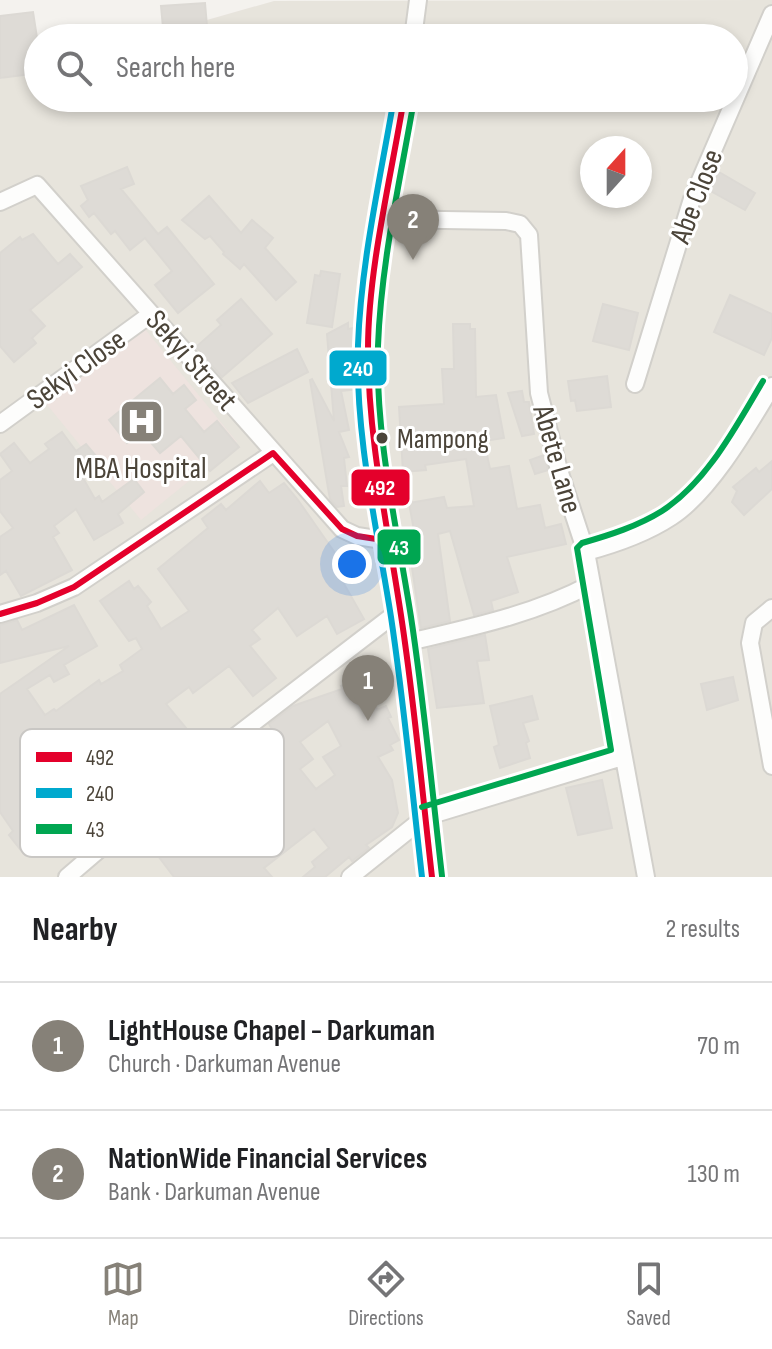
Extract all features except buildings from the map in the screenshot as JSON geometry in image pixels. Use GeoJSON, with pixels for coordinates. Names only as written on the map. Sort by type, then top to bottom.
{"type":"FeatureCollection","features":[{"type":"Feature","properties":{"kind":"street"},"geometry":{"type":"LineString","coordinates":[[415,24],[418,0]]}},
{"type":"Feature","properties":{"kind":"street","name":"Abe Close"},"geometry":{"type":"LineString","coordinates":[[748,70],[772,14]]}},
{"type":"Feature","properties":{"kind":"street"},"geometry":{"type":"LineString","coordinates":[[402,112],[374,278],[368,360],[371,426],[405,643],[432,877]]}},
{"type":"Feature","properties":{"kind":"street","name":"Abe Close"},"geometry":{"type":"LineString","coordinates":[[635,384],[692,199],[730,112]]}},
{"type":"Feature","properties":{"kind":"street","name":"Sekyi Street"},"geometry":{"type":"LineString","coordinates":[[0,202],[37,185],[342,529],[357,536],[389,541]]}},
{"type":"Feature","properties":{"kind":"street","name":"Abete Lane"},"geometry":{"type":"LineString","coordinates":[[383,219],[506,221],[520,224],[529,235],[539,393],[559,470],[586,552],[646,877]]}},
{"type":"Feature","properties":{"kind":"street","name":"Sekyi Close"},"geometry":{"type":"LineString","coordinates":[[0,424],[151,314]]}},
{"type":"Feature","properties":{"kind":"street"},"geometry":{"type":"LineString","coordinates":[[586,552],[624,542],[672,516],[702,489],[772,386]]}},
{"type":"Feature","properties":{"kind":"street"},"geometry":{"type":"LineString","coordinates":[[0,614],[74,587],[273,453]]}},
{"type":"Feature","properties":{"kind":"street"},"geometry":{"type":"LineString","coordinates":[[405,643],[493,623],[564,598],[591,584]]}},
{"type":"Feature","properties":{"kind":"street"},"geometry":{"type":"LineString","coordinates":[[772,608],[754,623],[750,643],[772,766]]}},
{"type":"Feature","properties":{"kind":"street"},"geometry":{"type":"LineString","coordinates":[[245,729],[400,610]]}},
{"type":"Feature","properties":{"kind":"street"},"geometry":{"type":"LineString","coordinates":[[350,877],[425,817],[622,757]]}},
{"type":"Feature","properties":{"kind":"street"},"geometry":{"type":"LineString","coordinates":[[67,877],[90,857]]}},
{"type":"Feature","properties":{"kind":"shaded area"},"geometry":{"type":"Polygon","coordinates":[[[772,0],[772,877],[0,877],[0,79],[24,73],[24,112],[748,112],[748,24],[193,24],[274,1],[772,0]]]}},
{"type":"Feature","properties":{"kind":"shaded area","name":"MBA Hospital"},"geometry":{"type":"Polygon","coordinates":[[[140,323],[237,442],[141,520],[44,401],[140,323]]]}},
{"type":"Feature","properties":{"kind":"transit line","name":"240"},"geometry":{"type":"LineString","coordinates":[[391,112],[363,283],[358,379],[363,448],[396,649],[422,877]]}},
{"type":"Feature","properties":{"kind":"transit line","name":"492"},"geometry":{"type":"LineString","coordinates":[[401,112],[372,288],[369,386],[376,460],[409,672],[432,877]]}},
{"type":"Feature","properties":{"kind":"transit line","name":"43"},"geometry":{"type":"LineString","coordinates":[[412,112],[383,284],[378,380],[383,448],[416,649],[442,876]]}},
{"type":"Feature","properties":{"kind":"transit line","name":"43"},"geometry":{"type":"LineString","coordinates":[[422,807],[611,750],[577,548],[582,543],[643,521],[678,499],[720,452],[763,381]]}},
{"type":"Feature","properties":{"kind":"transit line","name":"492"},"geometry":{"type":"LineString","coordinates":[[0,614],[74,587],[273,453],[342,529],[357,536],[389,541]]}},
{"type":"Feature","properties":{"kind":"place","name":"NationWide Financial Services"},"geometry":{"type":"Point","coordinates":[413,260]}},
{"type":"Feature","properties":{"kind":"place","name":"MBA Hospital"},"geometry":{"type":"Point","coordinates":[141,422]}},
{"type":"Feature","properties":{"kind":"place","name":"Mampong"},"geometry":{"type":"Point","coordinates":[382,438]}},
{"type":"Feature","properties":{"kind":"place","name":"LightHouse Chapel - Darkuman"},"geometry":{"type":"Point","coordinates":[368,721]}}]}
